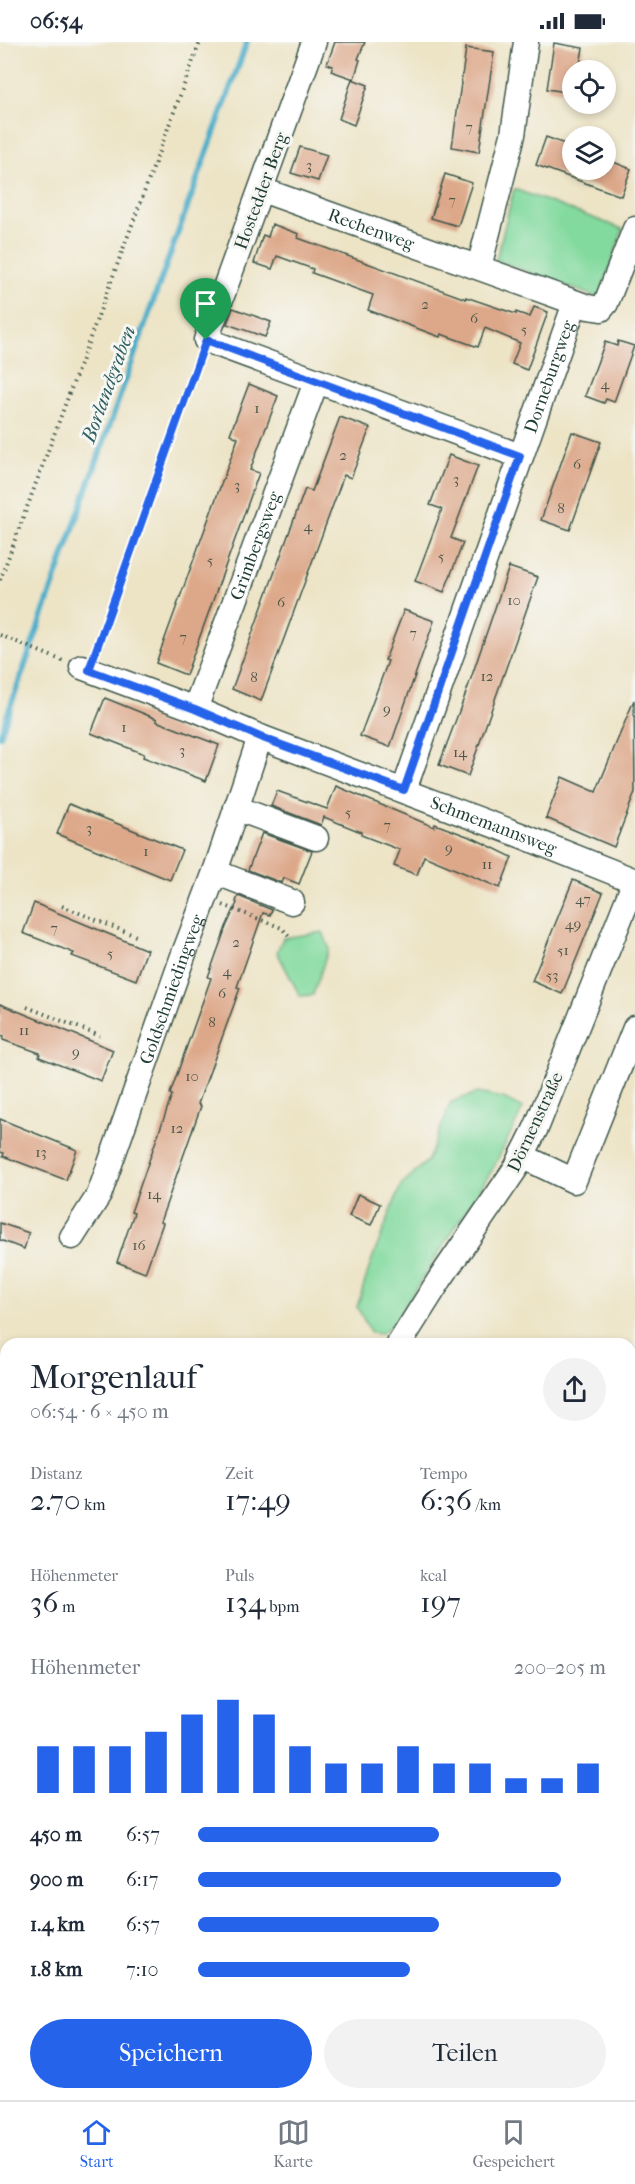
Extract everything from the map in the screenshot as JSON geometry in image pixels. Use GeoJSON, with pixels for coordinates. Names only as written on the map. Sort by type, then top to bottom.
{"type":"FeatureCollection","features":[{"type":"Feature","properties":{"kind":"street","name":"Hostedder Berg"},"geometry":{"type":"LineString","coordinates":[[206,340],[314,42]]}},
{"type":"Feature","properties":{"kind":"street"},"geometry":{"type":"LineString","coordinates":[[479,267],[513,135],[525,42]]}},
{"type":"Feature","properties":{"kind":"street","name":"Rechenweg"},"geometry":{"type":"LineString","coordinates":[[262,190],[588,308],[601,309],[606,303],[635,229]]}},
{"type":"Feature","properties":{"kind":"street","name":"Dorneburgweg"},"geometry":{"type":"LineString","coordinates":[[404,790],[575,303]]}},
{"type":"Feature","properties":{"kind":"street"},"geometry":{"type":"LineString","coordinates":[[206,340],[520,456]]}},
{"type":"Feature","properties":{"kind":"street","name":"Grimbergsweg"},"geometry":{"type":"LineString","coordinates":[[195,709],[316,382]]}},
{"type":"Feature","properties":{"kind":"street","name":"Schmemannsweg"},"geometry":{"type":"LineString","coordinates":[[86,668],[635,881]]}},
{"type":"Feature","properties":{"kind":"street","name":"Goldschmiedingweg"},"geometry":{"type":"LineString","coordinates":[[72,1237],[99,1195],[215,872],[260,737]]}},
{"type":"Feature","properties":{"kind":"street"},"geometry":{"type":"LineString","coordinates":[[236,808],[316,838]]}},
{"type":"Feature","properties":{"kind":"street"},"geometry":{"type":"LineString","coordinates":[[215,872],[292,902]]}},
{"type":"Feature","properties":{"kind":"street","name":"Dörnenstraße"},"geometry":{"type":"LineString","coordinates":[[403,1338],[516,1168],[537,1126],[635,881]]}},
{"type":"Feature","properties":{"kind":"street"},"geometry":{"type":"LineString","coordinates":[[522,1156],[574,1181],[635,1028]]}},
{"type":"Feature","properties":{"kind":"path"},"geometry":{"type":"LineString","coordinates":[[0,580],[200,42]]}},
{"type":"Feature","properties":{"kind":"path"},"geometry":{"type":"LineString","coordinates":[[86,668],[206,340]]}},
{"type":"Feature","properties":{"kind":"path"},"geometry":{"type":"LineString","coordinates":[[0,635],[57,658]]}},
{"type":"Feature","properties":{"kind":"path"},"geometry":{"type":"LineString","coordinates":[[205,898],[282,928],[291,939]]}},
{"type":"Feature","properties":{"kind":"path"},"geometry":{"type":"LineString","coordinates":[[62,906],[136,936]]}},
{"type":"Feature","properties":{"kind":"path"},"geometry":{"type":"LineString","coordinates":[[27,1007],[100,1036]]}},
{"type":"Feature","properties":{"kind":"green space"},"geometry":{"type":"Polygon","coordinates":[[[514,189],[623,229],[599,298],[496,260],[514,189]]]}},
{"type":"Feature","properties":{"kind":"green space"},"geometry":{"type":"Polygon","coordinates":[[[323,932],[329,948],[313,995],[300,996],[277,952],[283,938],[323,932]]]}},
{"type":"Feature","properties":{"kind":"green space"},"geometry":{"type":"Polygon","coordinates":[[[477,1093],[503,1098],[523,1108],[493,1169],[395,1321],[382,1334],[371,1333],[357,1307],[371,1262],[401,1185],[428,1160],[451,1102],[477,1093]]]}},
{"type":"Feature","properties":{"kind":"building"},"geometry":{"type":"Polygon","coordinates":[[[335,42],[365,42],[358,59],[360,60],[354,79],[331,71],[333,66],[327,64],[335,42]]]}},
{"type":"Feature","properties":{"kind":"building"},"geometry":{"type":"Polygon","coordinates":[[[554,43],[583,48],[581,60],[562,60],[562,91],[547,89],[554,43]]]}},
{"type":"Feature","properties":{"kind":"building"},"geometry":{"type":"Polygon","coordinates":[[[466,48],[494,52],[479,152],[452,147],[466,48]]]}},
{"type":"Feature","properties":{"kind":"building"},"geometry":{"type":"Polygon","coordinates":[[[352,79],[368,85],[354,125],[339,119],[352,79]]]}},
{"type":"Feature","properties":{"kind":"building"},"geometry":{"type":"Polygon","coordinates":[[[546,137],[562,143],[562,174],[536,165],[546,137]]]}},
{"type":"Feature","properties":{"kind":"building"},"geometry":{"type":"Polygon","coordinates":[[[300,147],[327,155],[318,181],[291,173],[300,147]]]}},
{"type":"Feature","properties":{"kind":"building"},"geometry":{"type":"Polygon","coordinates":[[[616,163],[631,169],[621,196],[577,180],[616,180],[616,163]]]}},
{"type":"Feature","properties":{"kind":"building"},"geometry":{"type":"Polygon","coordinates":[[[445,174],[472,183],[458,226],[431,218],[445,174]]]}},
{"type":"Feature","properties":{"kind":"building"},"geometry":{"type":"Polygon","coordinates":[[[272,224],[299,234],[298,238],[466,299],[466,297],[530,317],[534,307],[548,312],[527,370],[512,364],[520,343],[485,328],[478,347],[441,334],[440,337],[368,310],[373,295],[312,273],[313,269],[277,256],[272,269],[254,263],[263,235],[268,237],[272,224]]]}},
{"type":"Feature","properties":{"kind":"building"},"geometry":{"type":"Polygon","coordinates":[[[233,308],[271,322],[265,337],[227,324],[233,308]]]}},
{"type":"Feature","properties":{"kind":"building"},"geometry":{"type":"Polygon","coordinates":[[[618,341],[634,346],[614,402],[606,399],[604,403],[585,396],[605,342],[617,346],[618,341]]]}},
{"type":"Feature","properties":{"kind":"building"},"geometry":{"type":"Polygon","coordinates":[[[249,384],[278,396],[250,470],[259,473],[186,675],[156,663],[238,438],[230,434],[249,384]]]}},
{"type":"Feature","properties":{"kind":"building"},"geometry":{"type":"Polygon","coordinates":[[[340,417],[370,428],[351,478],[344,475],[261,701],[232,689],[305,489],[312,491],[340,417]]]}},
{"type":"Feature","properties":{"kind":"building"},"geometry":{"type":"Polygon","coordinates":[[[572,432],[601,442],[570,530],[541,520],[572,432]]]}},
{"type":"Feature","properties":{"kind":"building"},"geometry":{"type":"Polygon","coordinates":[[[449,455],[478,466],[451,538],[463,543],[444,592],[415,581],[442,509],[430,505],[449,455]]]}},
{"type":"Feature","properties":{"kind":"building"},"geometry":{"type":"Polygon","coordinates":[[[509,567],[538,577],[468,776],[439,765],[509,567]]]}},
{"type":"Feature","properties":{"kind":"building"},"geometry":{"type":"Polygon","coordinates":[[[404,610],[434,621],[390,747],[360,736],[404,610]]]}},
{"type":"Feature","properties":{"kind":"building"},"geometry":{"type":"Polygon","coordinates":[[[105,698],[157,719],[156,721],[219,745],[206,781],[143,757],[144,754],[91,733],[105,698]]]}},
{"type":"Feature","properties":{"kind":"building"},"geometry":{"type":"Polygon","coordinates":[[[634,700],[635,792],[614,847],[546,818],[562,777],[596,792],[634,700]]]}},
{"type":"Feature","properties":{"kind":"building"},"geometry":{"type":"Polygon","coordinates":[[[336,786],[434,827],[435,824],[475,839],[512,857],[500,888],[424,856],[417,875],[394,866],[400,850],[324,817],[321,825],[271,806],[277,791],[327,809],[336,786]]]}},
{"type":"Feature","properties":{"kind":"building"},"geometry":{"type":"Polygon","coordinates":[[[69,804],[182,850],[170,880],[57,834],[69,804]]]}},
{"type":"Feature","properties":{"kind":"building"},"geometry":{"type":"Polygon","coordinates":[[[262,833],[312,851],[299,884],[284,878],[282,883],[248,870],[262,833]]]}},
{"type":"Feature","properties":{"kind":"building"},"geometry":{"type":"Polygon","coordinates":[[[573,880],[603,893],[562,994],[532,981],[573,880]]]}},
{"type":"Feature","properties":{"kind":"building"},"geometry":{"type":"Polygon","coordinates":[[[238,896],[272,910],[270,915],[263,913],[237,987],[240,988],[198,1104],[201,1106],[160,1222],[163,1223],[145,1273],[117,1262],[134,1213],[131,1212],[172,1095],[170,1094],[211,978],[208,977],[238,896]]]}},
{"type":"Feature","properties":{"kind":"building"},"geometry":{"type":"Polygon","coordinates":[[[34,903],[147,950],[136,980],[72,956],[74,953],[23,933],[34,903]]]}},
{"type":"Feature","properties":{"kind":"building"},"geometry":{"type":"Polygon","coordinates":[[[0,1004],[113,1050],[101,1081],[39,1057],[40,1053],[3,1040],[4,1036],[0,1035],[0,1004]]]}},
{"type":"Feature","properties":{"kind":"building"},"geometry":{"type":"Polygon","coordinates":[[[0,1119],[77,1150],[66,1180],[3,1156],[4,1153],[0,1152],[0,1119]]]}},
{"type":"Feature","properties":{"kind":"building"},"geometry":{"type":"Polygon","coordinates":[[[358,1194],[380,1204],[371,1225],[349,1216],[358,1194]]]}},
{"type":"Feature","properties":{"kind":"building"},"geometry":{"type":"Polygon","coordinates":[[[0,1223],[29,1233],[24,1249],[0,1240],[0,1223]]]}},
{"type":"Feature","properties":{"kind":"waterway","name":"Borlandgraben"},"geometry":{"type":"LineString","coordinates":[[0,736],[247,42]]}},
{"type":"Feature","properties":{"kind":"route"},"geometry":{"type":"LineString","coordinates":[[206,340],[520,456],[404,790],[89,670],[206,340]]}}]}
